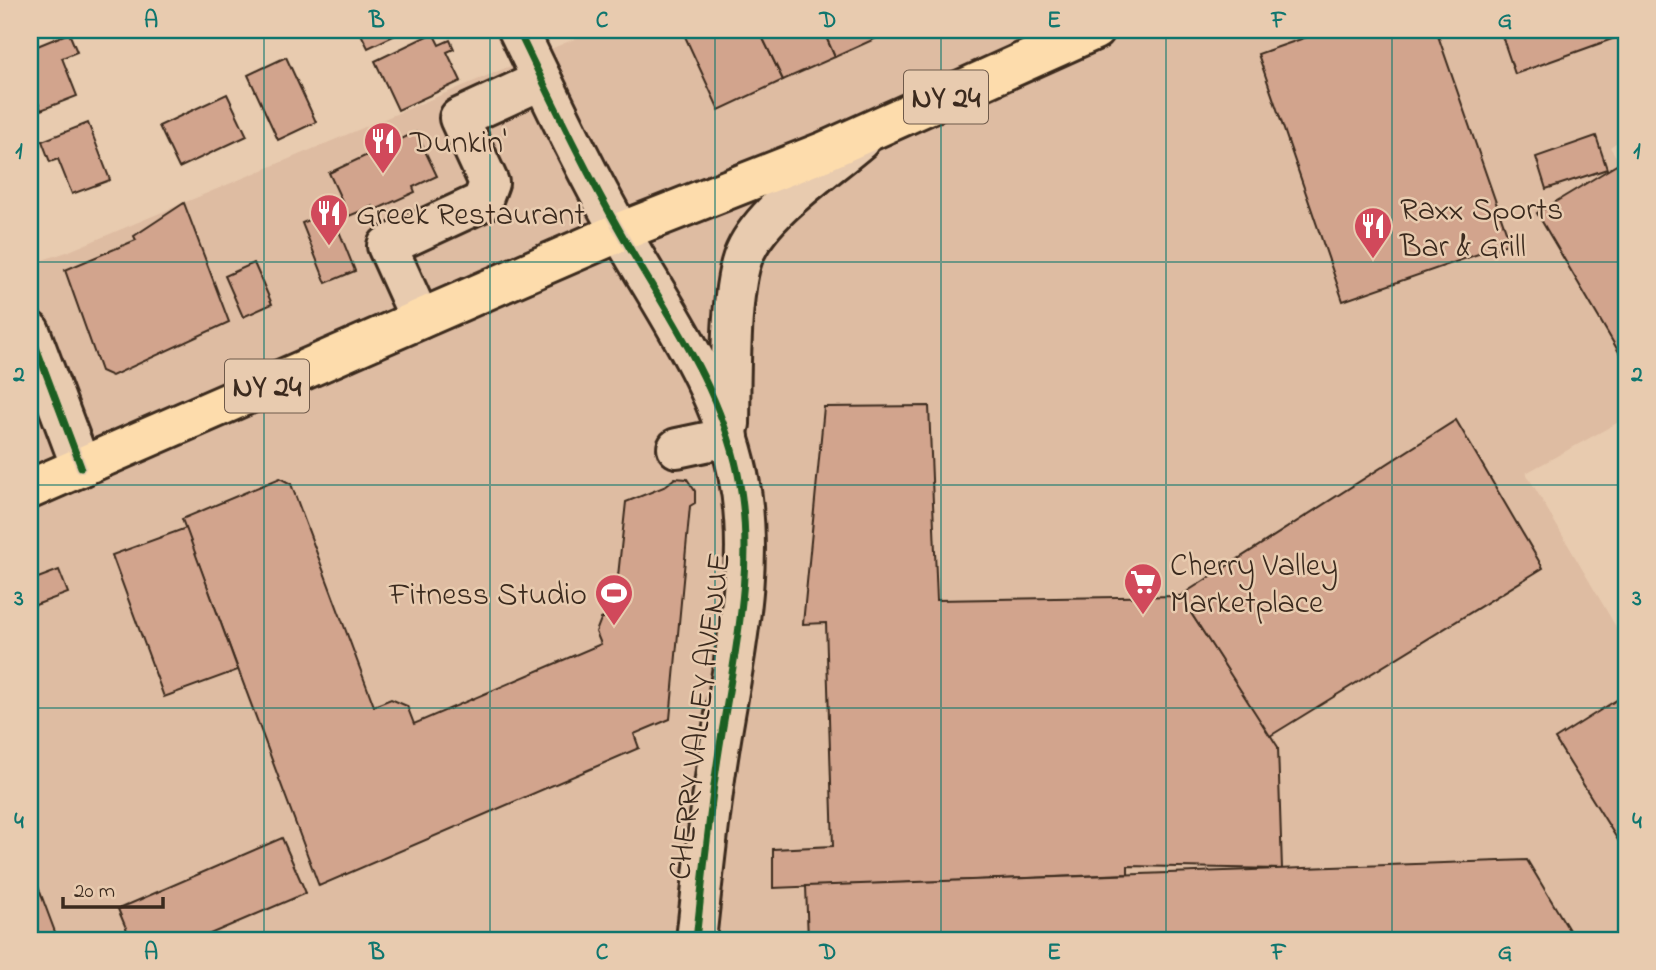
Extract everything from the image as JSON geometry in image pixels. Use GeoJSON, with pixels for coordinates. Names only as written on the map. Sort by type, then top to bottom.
{"type":"FeatureCollection","features":[{"type":"Feature","properties":{"kind":"main road","name":"NY 24"},"geometry":{"type":"LineString","coordinates":[[30,489],[620,232],[870,131],[1095,30]]}},
{"type":"Feature","properties":{"kind":"street","name":"CHERRY VALLEY AVENUE"},"geometry":{"type":"LineString","coordinates":[[518,30],[620,232],[686,339],[729,437],[744,516],[744,576],[711,798],[696,940]]}},
{"type":"Feature","properties":{"kind":"street"},"geometry":{"type":"LineString","coordinates":[[420,319],[387,246],[482,202],[489,183],[459,118],[542,80]]}},
{"type":"Feature","properties":{"kind":"street"},"geometry":{"type":"LineString","coordinates":[[677,448],[729,437],[737,289],[745,252],[786,203],[870,131]]}},
{"type":"Feature","properties":{"kind":"street"},"geometry":{"type":"LineString","coordinates":[[30,331],[81,467]]}},
{"type":"Feature","properties":{"kind":"shaded area"},"geometry":{"type":"Polygon","coordinates":[[[596,30],[1626,30],[1626,136],[1610,147],[1626,173],[1626,418],[1526,473],[1626,644],[1626,940],[30,940],[30,264],[67,252],[596,30]]]}},
{"type":"Feature","properties":{"kind":"building"},"geometry":{"type":"Polygon","coordinates":[[[359,30],[406,30],[368,48],[359,30]]]}},
{"type":"Feature","properties":{"kind":"building"},"geometry":{"type":"Polygon","coordinates":[[[682,30],[759,30],[783,80],[719,110],[682,30]]]}},
{"type":"Feature","properties":{"kind":"building"},"geometry":{"type":"Polygon","coordinates":[[[759,30],[823,30],[835,57],[783,80],[759,30]]]}},
{"type":"Feature","properties":{"kind":"building"},"geometry":{"type":"Polygon","coordinates":[[[823,30],[889,30],[890,32],[835,57],[823,30]]]}},
{"type":"Feature","properties":{"kind":"building"},"geometry":{"type":"Polygon","coordinates":[[[1327,30],[1436,30],[1510,243],[1343,301],[1258,54],[1327,30]]]}},
{"type":"Feature","properties":{"kind":"building"},"geometry":{"type":"Polygon","coordinates":[[[1500,30],[1626,30],[1626,34],[1515,74],[1500,30]]]}},
{"type":"Feature","properties":{"kind":"building"},"geometry":{"type":"Polygon","coordinates":[[[69,33],[77,52],[62,58],[77,96],[41,110],[30,81],[30,49],[69,33]]]}},
{"type":"Feature","properties":{"kind":"building"},"geometry":{"type":"Polygon","coordinates":[[[433,33],[439,45],[450,40],[454,49],[447,52],[461,81],[398,110],[375,61],[433,33]]]}},
{"type":"Feature","properties":{"kind":"building"},"geometry":{"type":"Polygon","coordinates":[[[286,57],[316,122],[278,140],[248,75],[286,57]]]}},
{"type":"Feature","properties":{"kind":"building"},"geometry":{"type":"Polygon","coordinates":[[[227,94],[247,136],[179,168],[159,126],[227,94]]]}},
{"type":"Feature","properties":{"kind":"building"},"geometry":{"type":"Polygon","coordinates":[[[88,123],[110,180],[72,194],[58,159],[50,162],[42,141],[88,123]]]}},
{"type":"Feature","properties":{"kind":"building","name":"Dunkin'"},"geometry":{"type":"Polygon","coordinates":[[[416,132],[437,176],[413,187],[415,192],[375,210],[373,206],[349,216],[329,173],[416,132]]]}},
{"type":"Feature","properties":{"kind":"building"},"geometry":{"type":"Polygon","coordinates":[[[1596,136],[1607,169],[1546,189],[1536,157],[1596,136]]]}},
{"type":"Feature","properties":{"kind":"building"},"geometry":{"type":"Polygon","coordinates":[[[1623,161],[1626,166],[1626,364],[1537,213],[1623,161]]]}},
{"type":"Feature","properties":{"kind":"building"},"geometry":{"type":"Polygon","coordinates":[[[184,203],[229,322],[112,376],[101,371],[65,270],[136,240],[134,236],[184,203]]]}},
{"type":"Feature","properties":{"kind":"building","name":"Greek Restaurant"},"geometry":{"type":"Polygon","coordinates":[[[331,211],[355,271],[326,283],[302,223],[331,211]]]}},
{"type":"Feature","properties":{"kind":"building"},"geometry":{"type":"Polygon","coordinates":[[[254,263],[272,304],[243,317],[225,276],[254,263]]]}},
{"type":"Feature","properties":{"kind":"building"},"geometry":{"type":"Polygon","coordinates":[[[929,406],[937,600],[1180,596],[1278,747],[1282,869],[1128,866],[1128,874],[773,888],[773,849],[833,846],[826,623],[803,624],[824,407],[929,406]]]}},
{"type":"Feature","properties":{"kind":"building"},"geometry":{"type":"Polygon","coordinates":[[[1456,420],[1543,568],[1270,736],[1180,596],[1456,420]]]}},
{"type":"Feature","properties":{"kind":"building"},"geometry":{"type":"Polygon","coordinates":[[[280,478],[291,484],[374,706],[391,699],[407,706],[414,724],[601,644],[596,632],[601,619],[614,613],[626,502],[664,487],[675,478],[687,479],[695,491],[695,503],[690,506],[670,719],[634,734],[639,748],[319,886],[182,519],[280,478]]]}},
{"type":"Feature","properties":{"kind":"building"},"geometry":{"type":"Polygon","coordinates":[[[186,528],[238,670],[164,697],[112,555],[186,528]]]}},
{"type":"Feature","properties":{"kind":"building"},"geometry":{"type":"Polygon","coordinates":[[[59,570],[68,593],[30,607],[30,581],[59,570]]]}},
{"type":"Feature","properties":{"kind":"building"},"geometry":{"type":"Polygon","coordinates":[[[1626,694],[1626,853],[1555,739],[1626,694]]]}},
{"type":"Feature","properties":{"kind":"building"},"geometry":{"type":"Polygon","coordinates":[[[282,838],[306,893],[196,940],[131,940],[118,909],[282,838]]]}},
{"type":"Feature","properties":{"kind":"building"},"geometry":{"type":"Polygon","coordinates":[[[1527,860],[1575,940],[808,940],[806,886],[1527,860]]]}},
{"type":"Feature","properties":{"kind":"building"},"geometry":{"type":"Polygon","coordinates":[[[30,865],[58,940],[30,940],[30,865]]]}},
{"type":"Feature","properties":{"kind":"cycle path"},"geometry":{"type":"LineString","coordinates":[[518,30],[594,183],[704,378],[718,409],[738,474],[745,543],[741,613],[712,798],[696,940]]}},
{"type":"Feature","properties":{"kind":"cycle path"},"geometry":{"type":"LineString","coordinates":[[30,331],[81,467]]}},
{"type":"Feature","properties":{"kind":"place","name":"Dunkin'"},"geometry":{"type":"Point","coordinates":[383,175]}},
{"type":"Feature","properties":{"kind":"place","name":"Greek Restaurant"},"geometry":{"type":"Point","coordinates":[329,247]}},
{"type":"Feature","properties":{"kind":"place","name":"Raxx Sports Bar & Grill"},"geometry":{"type":"Point","coordinates":[1373,260]}},
{"type":"Feature","properties":{"kind":"place","name":"Cherry Valley Marketplace"},"geometry":{"type":"Point","coordinates":[1143,616]}},
{"type":"Feature","properties":{"kind":"place","name":"Fitness Studio"},"geometry":{"type":"Point","coordinates":[614,627]}}]}
